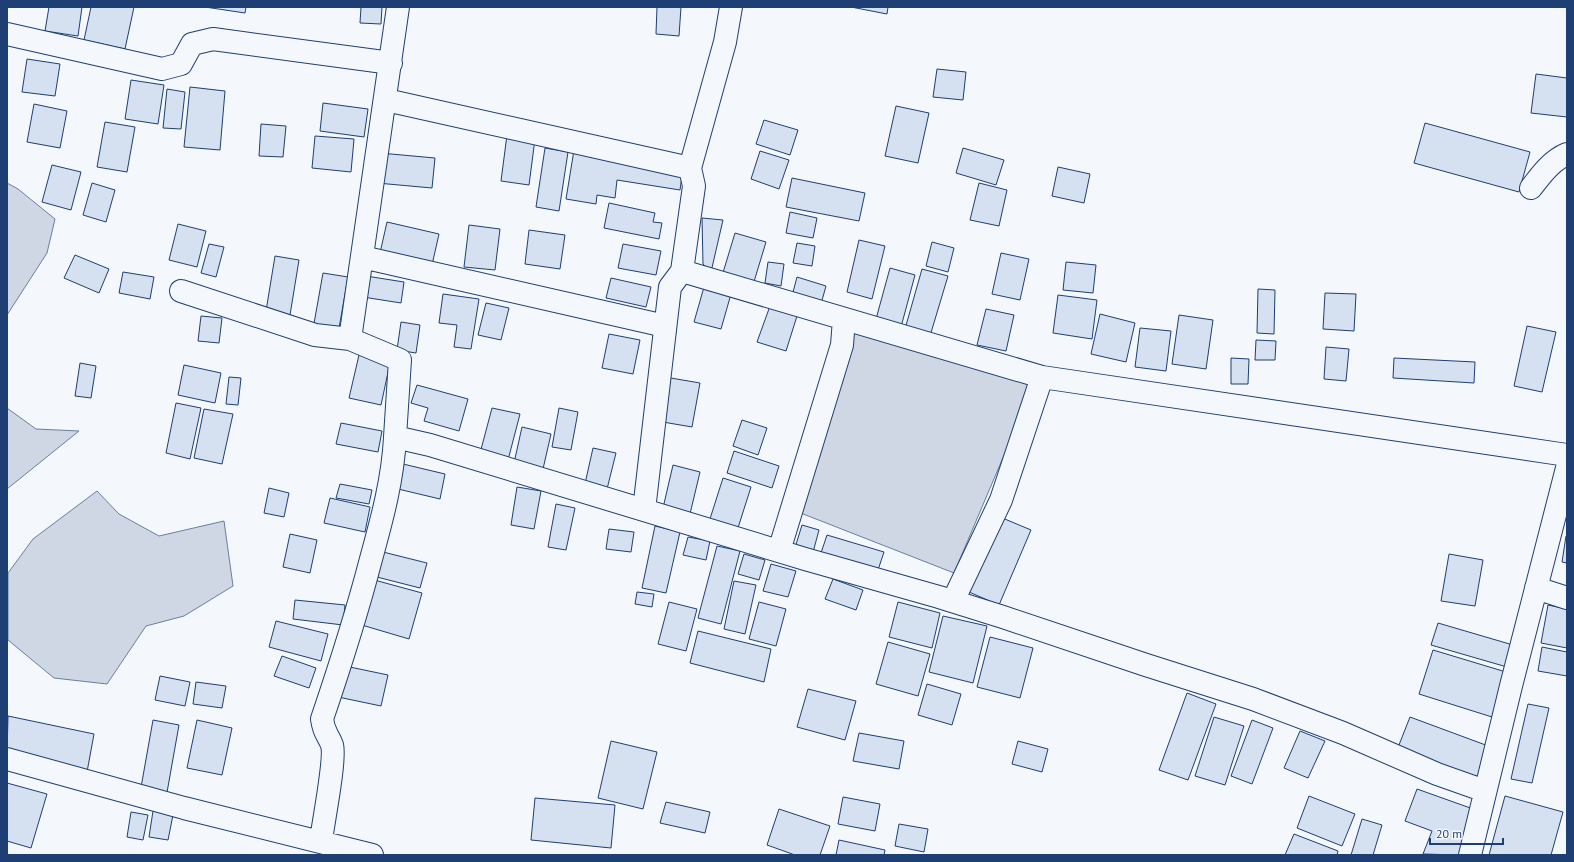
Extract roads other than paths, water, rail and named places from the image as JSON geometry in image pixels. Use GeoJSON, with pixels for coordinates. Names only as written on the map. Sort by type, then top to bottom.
{"type":"FeatureCollection","features":[{"type":"Feature","properties":{"kind":"street"},"geometry":{"type":"LineString","coordinates":[[350,339],[386,100],[398,7]]}},
{"type":"Feature","properties":{"kind":"street"},"geometry":{"type":"LineString","coordinates":[[644,510],[670,287],[682,271],[694,186],[690,168],[725,42],[731,7]]}},
{"type":"Feature","properties":{"kind":"street"},"geometry":{"type":"LineString","coordinates":[[7,34],[162,69],[181,64],[192,44],[213,40],[391,63]]}},
{"type":"Feature","properties":{"kind":"street"},"geometry":{"type":"LineString","coordinates":[[386,100],[690,168]]}},
{"type":"Feature","properties":{"kind":"street"},"geometry":{"type":"LineString","coordinates":[[1532,188],[1543,172],[1567,154]]}},
{"type":"Feature","properties":{"kind":"street"},"geometry":{"type":"LineString","coordinates":[[362,257],[665,326]]}},
{"type":"Feature","properties":{"kind":"street"},"geometry":{"type":"LineString","coordinates":[[682,271],[1042,377],[1567,456]]}},
{"type":"Feature","properties":{"kind":"street"},"geometry":{"type":"LineString","coordinates":[[181,291],[315,335],[350,339],[400,360],[394,460],[382,520],[350,635],[322,720],[323,731],[332,746],[332,762],[321,841]]}},
{"type":"Feature","properties":{"kind":"street"},"geometry":{"type":"LineString","coordinates":[[779,551],[842,345],[844,319]]}},
{"type":"Feature","properties":{"kind":"street"},"geometry":{"type":"LineString","coordinates":[[953,601],[1001,500],[1042,377]]}},
{"type":"Feature","properties":{"kind":"street"},"geometry":{"type":"LineString","coordinates":[[395,437],[445,449],[779,551],[953,601],[1253,699],[1343,733],[1437,774],[1485,791]]}},
{"type":"Feature","properties":{"kind":"street"},"geometry":{"type":"LineString","coordinates":[[1470,855],[1567,468]]}},
{"type":"Feature","properties":{"kind":"street"},"geometry":{"type":"LineString","coordinates":[[1536,588],[1567,598]]}},
{"type":"Feature","properties":{"kind":"street"},"geometry":{"type":"LineString","coordinates":[[7,760],[274,832],[321,841],[372,855]]}}]}
